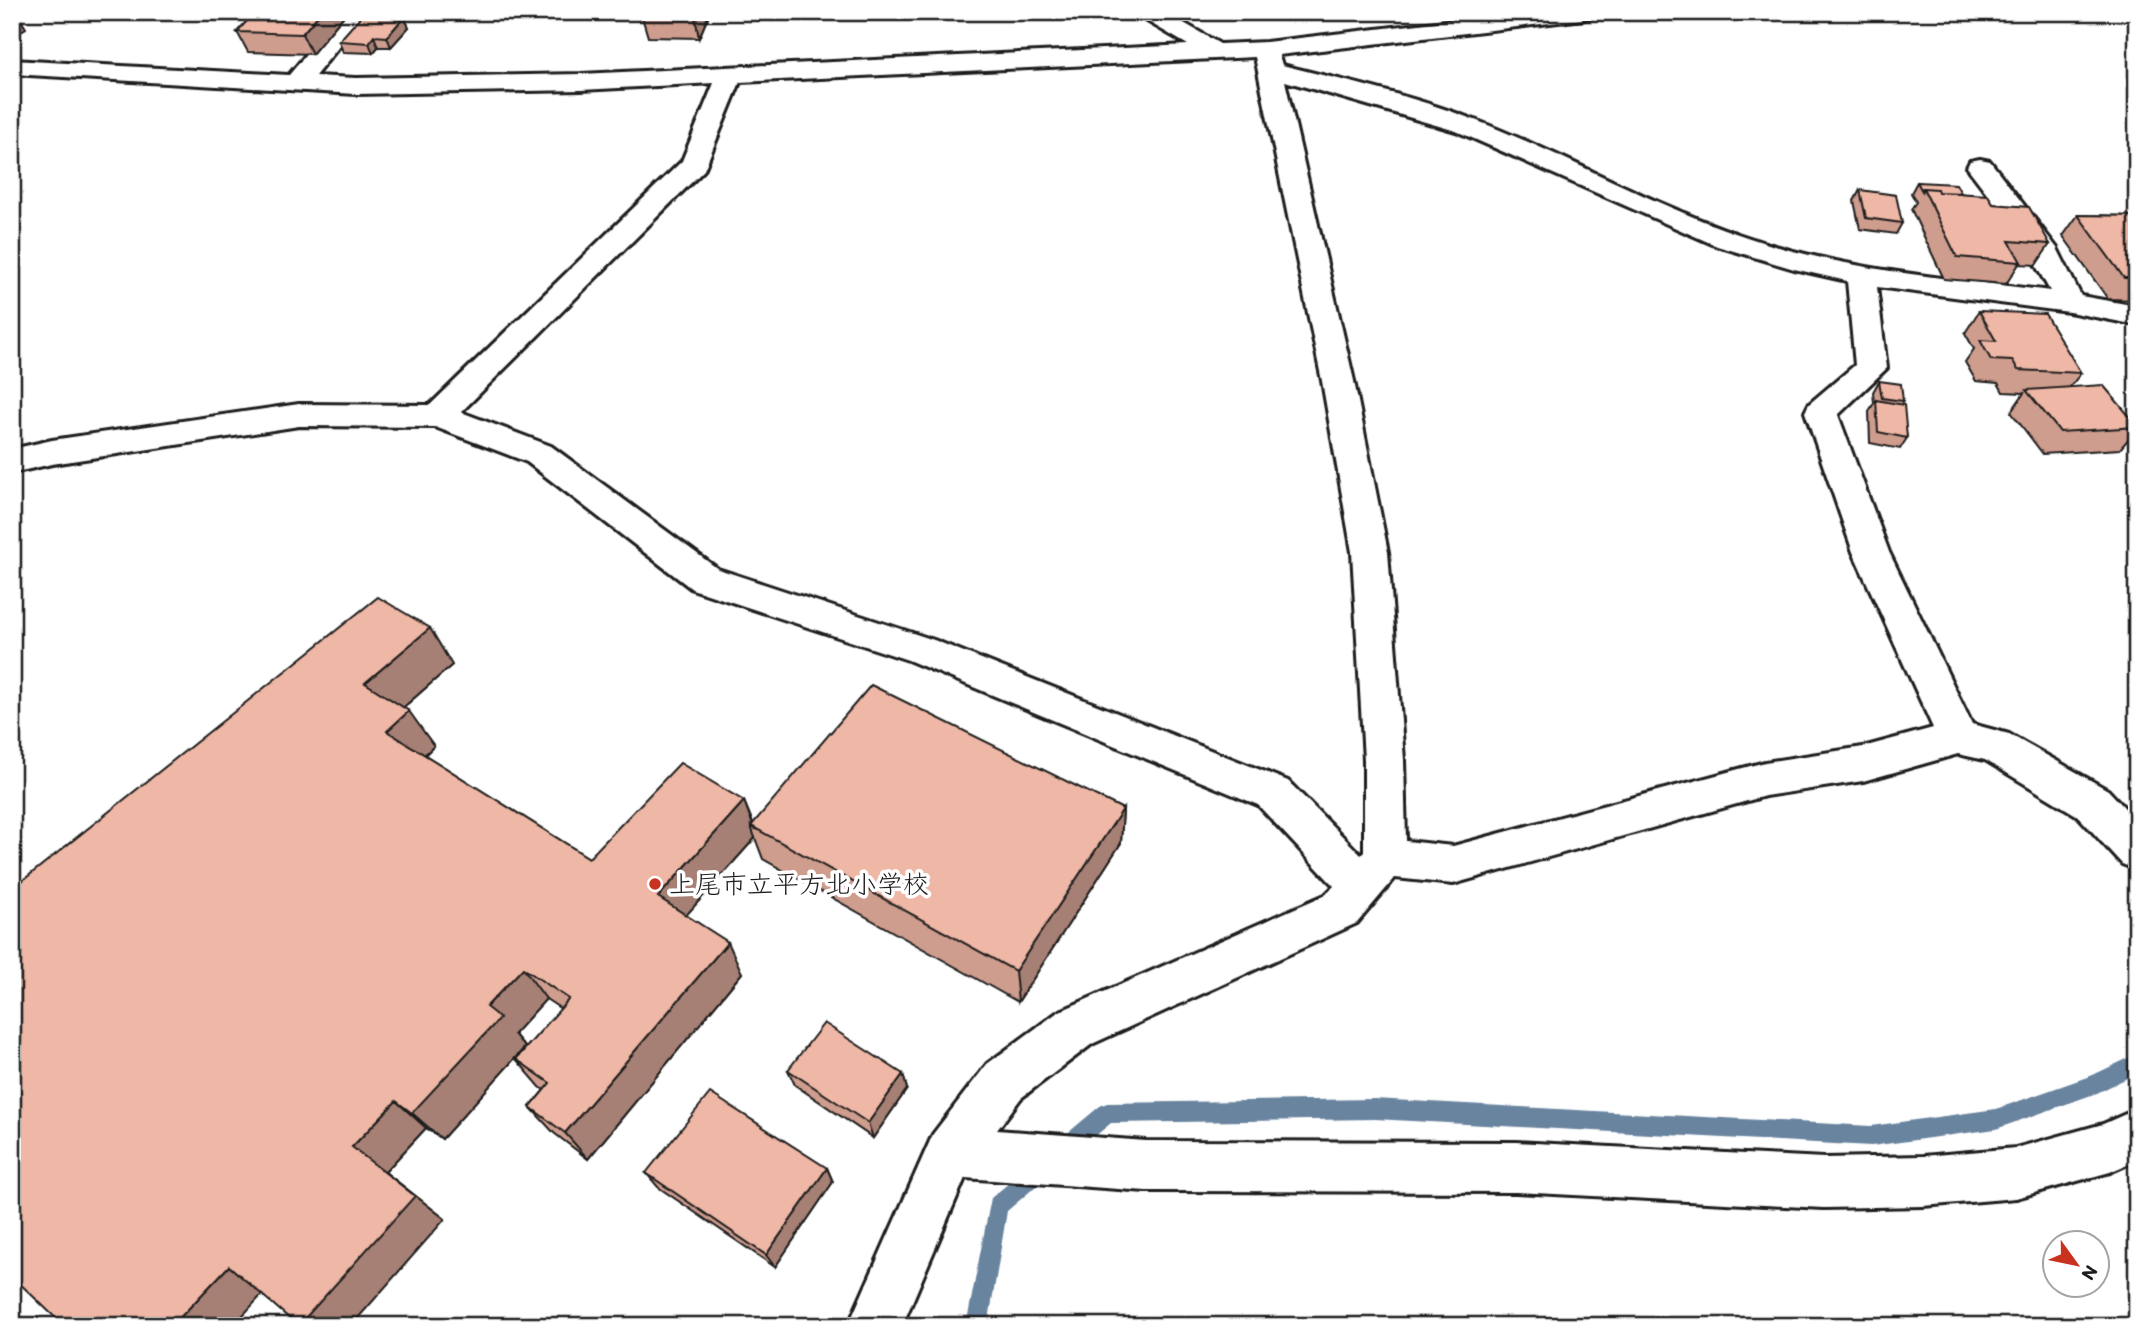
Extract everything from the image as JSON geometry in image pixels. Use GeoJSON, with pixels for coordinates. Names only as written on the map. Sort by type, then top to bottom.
{"type":"FeatureCollection","features":[{"type":"Feature","properties":{"kind":"street"},"geometry":{"type":"LineString","coordinates":[[295,84],[355,12]]}},
{"type":"Feature","properties":{"kind":"street"},"geometry":{"type":"LineString","coordinates":[[1147,12],[1217,52]]}},
{"type":"Feature","properties":{"kind":"street"},"geometry":{"type":"LineString","coordinates":[[1268,60],[1584,12]]}},
{"type":"Feature","properties":{"kind":"street"},"geometry":{"type":"LineString","coordinates":[[12,67],[295,84],[442,85],[730,75],[1217,52],[1268,60],[1351,90],[1465,125],[1727,240],[1804,263],[1861,275],[2069,303],[2137,316]]}},
{"type":"Feature","properties":{"kind":"street"},"geometry":{"type":"LineString","coordinates":[[875,1326],[951,1152],[1004,1081],[1075,1028],[1341,909],[1373,872],[1384,761],[1370,552],[1338,382],[1268,60]]}},
{"type":"Feature","properties":{"kind":"street"},"geometry":{"type":"LineString","coordinates":[[438,416],[694,164],[730,75]]}},
{"type":"Feature","properties":{"kind":"street"},"geometry":{"type":"LineString","coordinates":[[1980,167],[2027,228],[2063,282],[2069,303]]}},
{"type":"Feature","properties":{"kind":"street"},"geometry":{"type":"LineString","coordinates":[[1861,275],[1871,368],[1821,412],[1871,552],[1958,738]]}},
{"type":"Feature","properties":{"kind":"street"},"geometry":{"type":"LineString","coordinates":[[12,461],[52,452],[299,415],[438,416],[539,454],[705,579],[921,650],[1273,793],[1373,872],[1453,865],[1765,779],[1863,764],[1958,738],[1995,746],[2093,803],[2137,851]]}},
{"type":"Feature","properties":{"kind":"street"},"geometry":{"type":"LineString","coordinates":[[951,1152],[1146,1166],[1516,1167],[1836,1183],[1923,1181],[2016,1173],[2110,1147],[2137,1133]]}},
{"type":"Feature","properties":{"kind":"building"},"geometry":{"type":"Polygon","coordinates":[[[255,12],[321,12],[302,34],[237,32],[255,12]]]}},
{"type":"Feature","properties":{"kind":"building"},"geometry":{"type":"Polygon","coordinates":[[[644,12],[697,12],[695,17],[642,17],[644,12]]]}},
{"type":"Feature","properties":{"kind":"building"},"geometry":{"type":"Polygon","coordinates":[[[362,15],[404,17],[387,37],[374,36],[369,43],[339,41],[362,15]]]}},
{"type":"Feature","properties":{"kind":"building"},"geometry":{"type":"Polygon","coordinates":[[[1917,182],[1956,184],[1961,193],[1923,188],[1922,191],[1917,182]]]}},
{"type":"Feature","properties":{"kind":"building"},"geometry":{"type":"Polygon","coordinates":[[[1923,188],[1937,189],[1938,192],[1988,195],[1993,204],[2029,207],[2050,244],[2009,241],[2021,262],[1957,257],[1923,188]]]}},
{"type":"Feature","properties":{"kind":"building"},"geometry":{"type":"Polygon","coordinates":[[[1860,190],[1896,195],[1902,223],[1866,218],[1860,190]]]}},
{"type":"Feature","properties":{"kind":"building"},"geometry":{"type":"Polygon","coordinates":[[[2078,215],[2137,216],[2137,278],[2124,278],[2078,215]]]}},
{"type":"Feature","properties":{"kind":"building"},"geometry":{"type":"Polygon","coordinates":[[[1979,311],[2045,314],[2081,373],[2018,370],[2013,361],[1991,360],[1980,340],[1996,341],[1979,311]]]}},
{"type":"Feature","properties":{"kind":"building"},"geometry":{"type":"Polygon","coordinates":[[[1879,381],[1901,384],[1903,401],[1882,398],[1879,381]]]}},
{"type":"Feature","properties":{"kind":"building"},"geometry":{"type":"Polygon","coordinates":[[[2103,385],[2137,427],[2060,432],[2026,390],[2103,385]]]}},
{"type":"Feature","properties":{"kind":"building"},"geometry":{"type":"Polygon","coordinates":[[[1876,400],[1904,405],[1907,438],[1878,432],[1876,400]]]}},
{"type":"Feature","properties":{"kind":"building"},"geometry":{"type":"Polygon","coordinates":[[[378,597],[430,628],[365,683],[409,711],[387,731],[589,858],[680,763],[744,801],[658,897],[728,942],[565,1133],[530,1107],[550,1083],[516,1059],[569,999],[523,968],[486,1007],[500,1018],[412,1113],[396,1101],[352,1147],[415,1196],[298,1326],[229,1266],[172,1326],[64,1326],[12,1276],[12,889],[378,597]]]}},
{"type":"Feature","properties":{"kind":"building"},"geometry":{"type":"Polygon","coordinates":[[[871,685],[1123,809],[1015,971],[751,826],[871,685]]]}},
{"type":"Feature","properties":{"kind":"building"},"geometry":{"type":"Polygon","coordinates":[[[824,1023],[903,1074],[868,1123],[788,1070],[824,1023]]]}},
{"type":"Feature","properties":{"kind":"building"},"geometry":{"type":"Polygon","coordinates":[[[710,1093],[827,1168],[766,1255],[646,1173],[710,1093]]]}},
{"type":"Feature","properties":{"kind":"waterway"},"geometry":{"type":"LineString","coordinates":[[1064,1149],[1107,1113],[1375,1109],[1871,1136],[1996,1119],[2097,1083],[2137,1063]]}},
{"type":"Feature","properties":{"kind":"waterway"},"geometry":{"type":"LineString","coordinates":[[977,1326],[998,1205],[1042,1168]]}},
{"type":"Feature","properties":{"kind":"place","name":"上尾市立平方北小学校"},"geometry":{"type":"Point","coordinates":[655,884]}}]}
